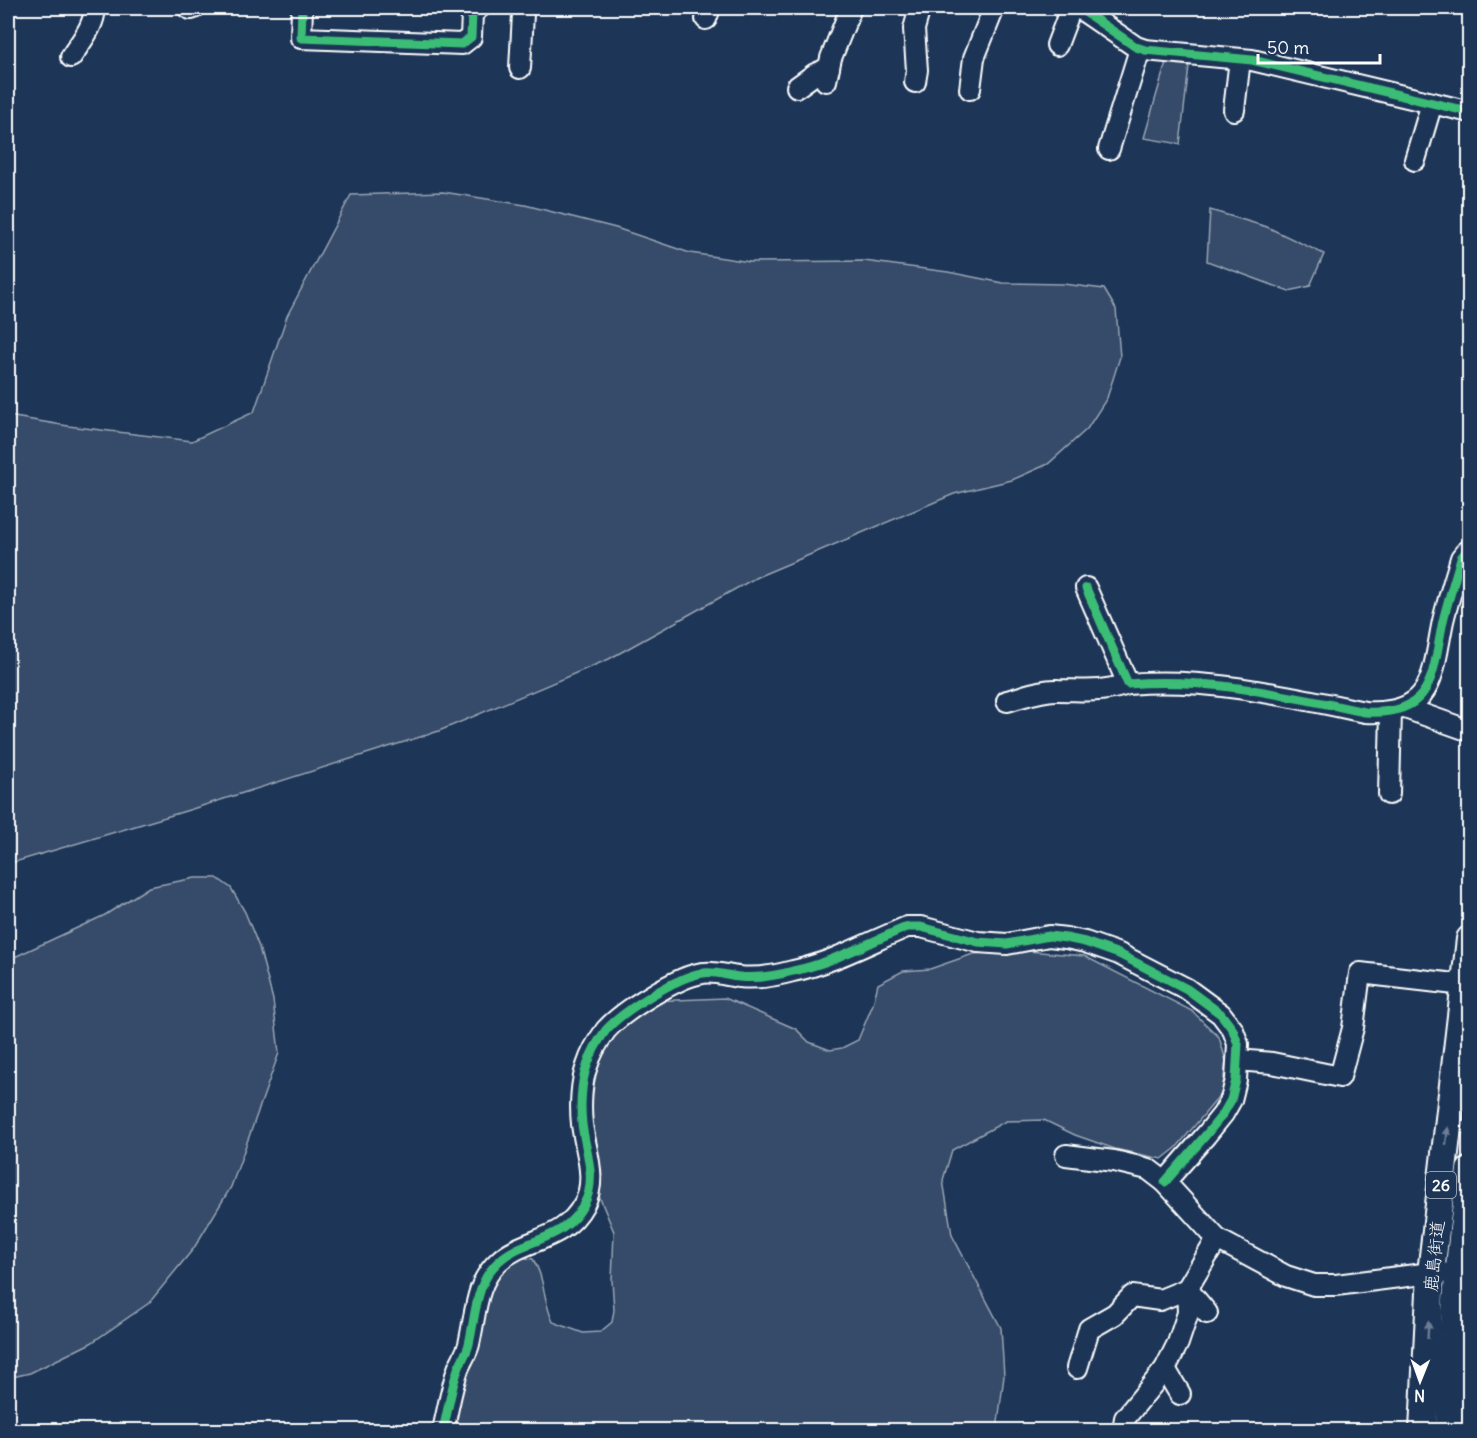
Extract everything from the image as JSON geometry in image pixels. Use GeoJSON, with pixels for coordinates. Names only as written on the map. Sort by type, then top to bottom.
{"type":"FeatureCollection","features":[{"type":"Feature","properties":{"kind":"main road","name":"鹿島街道"},"geometry":{"type":"LineString","coordinates":[[1423,1431],[1431,1272],[1462,1065],[1464,985],[1470,939]]}},
{"type":"Feature","properties":{"kind":"main road","name":"26"},"geometry":{"type":"LineString","coordinates":[[1449,1431],[1460,1398],[1463,1274],[1470,1170]]}},
{"type":"Feature","properties":{"kind":"street"},"geometry":{"type":"LineString","coordinates":[[71,57],[88,31],[95,8]]}},
{"type":"Feature","properties":{"kind":"street"},"geometry":{"type":"LineString","coordinates":[[188,8],[194,8]]}},
{"type":"Feature","properties":{"kind":"street"},"geometry":{"type":"LineString","coordinates":[[302,8],[301,38],[462,44],[471,37],[472,14],[479,8]]}},
{"type":"Feature","properties":{"kind":"street"},"geometry":{"type":"LineString","coordinates":[[797,87],[815,74],[827,74],[851,8]]}},
{"type":"Feature","properties":{"kind":"street"},"geometry":{"type":"LineString","coordinates":[[915,82],[917,70],[914,28],[920,8]]}},
{"type":"Feature","properties":{"kind":"street"},"geometry":{"type":"LineString","coordinates":[[969,90],[974,58],[994,8]]}},
{"type":"Feature","properties":{"kind":"street"},"geometry":{"type":"LineString","coordinates":[[1057,45],[1071,8]]}},
{"type":"Feature","properties":{"kind":"street"},"geometry":{"type":"LineString","coordinates":[[1079,8],[1140,48],[1240,59],[1470,112]]}},
{"type":"Feature","properties":{"kind":"street"},"geometry":{"type":"LineString","coordinates":[[520,68],[524,10]]}},
{"type":"Feature","properties":{"kind":"street"},"geometry":{"type":"LineString","coordinates":[[1109,149],[1140,48]]}},
{"type":"Feature","properties":{"kind":"street"},"geometry":{"type":"LineString","coordinates":[[1234,110],[1240,59]]}},
{"type":"Feature","properties":{"kind":"street"},"geometry":{"type":"LineString","coordinates":[[1415,160],[1432,103]]}},
{"type":"Feature","properties":{"kind":"street"},"geometry":{"type":"LineString","coordinates":[[1398,710],[1424,693],[1431,682],[1444,617],[1458,568],[1461,558],[1470,551]]}},
{"type":"Feature","properties":{"kind":"street"},"geometry":{"type":"LineString","coordinates":[[1086,588],[1128,684]]}},
{"type":"Feature","properties":{"kind":"street"},"geometry":{"type":"LineString","coordinates":[[1007,701],[1056,689],[1111,690],[1128,684],[1155,682],[1194,684],[1276,694],[1365,712],[1398,710],[1470,731]]}},
{"type":"Feature","properties":{"kind":"street"},"geometry":{"type":"LineString","coordinates":[[1389,794],[1398,710]]}},
{"type":"Feature","properties":{"kind":"street"},"geometry":{"type":"LineString","coordinates":[[443,1431],[458,1369],[468,1346],[479,1290],[489,1273],[500,1260],[518,1249],[554,1235],[574,1218],[585,1203],[591,1182],[582,1123],[584,1076],[594,1048],[607,1030],[619,1019],[670,986],[703,973],[767,977],[805,969],[907,927],[921,927],[978,942],[1007,944],[1049,936],[1066,938],[1119,954],[1187,989],[1221,1014],[1233,1030],[1238,1044],[1236,1080],[1231,1100],[1223,1114],[1165,1182]]}},
{"type":"Feature","properties":{"kind":"street"},"geometry":{"type":"LineString","coordinates":[[1238,1060],[1272,1063],[1341,1077],[1353,1028],[1360,973],[1464,985]]}},
{"type":"Feature","properties":{"kind":"street"},"geometry":{"type":"LineString","coordinates":[[1066,1155],[1114,1161],[1148,1169],[1165,1182],[1217,1239],[1286,1276],[1314,1285],[1336,1285],[1431,1272],[1463,1274]]}},
{"type":"Feature","properties":{"kind":"street"},"geometry":{"type":"LineString","coordinates":[[1123,1431],[1125,1418],[1165,1369],[1178,1343],[1188,1313],[1187,1289],[1217,1239]]}},
{"type":"Feature","properties":{"kind":"street"},"geometry":{"type":"LineString","coordinates":[[1187,1289],[1208,1313]]}},
{"type":"Feature","properties":{"kind":"street"},"geometry":{"type":"LineString","coordinates":[[1077,1368],[1089,1329],[1115,1314],[1132,1296],[1160,1300],[1187,1289]]}},
{"type":"Feature","properties":{"kind":"street"},"geometry":{"type":"LineString","coordinates":[[1165,1369],[1180,1394]]}},
{"type":"Feature","properties":{"kind":"street"},"geometry":{"type":"LineString","coordinates":[[1424,1399],[1460,1398]]}},
{"type":"Feature","properties":{"kind":"shaded area"},"geometry":{"type":"Polygon","coordinates":[[[1166,62],[1189,66],[1180,144],[1144,138],[1166,62]]]}},
{"type":"Feature","properties":{"kind":"shaded area"},"geometry":{"type":"Polygon","coordinates":[[[443,192],[525,205],[616,228],[690,253],[750,262],[864,261],[948,272],[1003,283],[1063,284],[1104,289],[1116,309],[1120,357],[1107,398],[1087,429],[1048,464],[1012,480],[954,494],[757,577],[609,659],[439,731],[8,864],[8,416],[68,426],[192,441],[254,412],[287,316],[351,195],[443,192]]]}},
{"type":"Feature","properties":{"kind":"shaded area"},"geometry":{"type":"Polygon","coordinates":[[[1210,210],[1267,227],[1324,254],[1310,286],[1289,291],[1207,261],[1210,210]]]}},
{"type":"Feature","properties":{"kind":"shaded area"},"geometry":{"type":"Polygon","coordinates":[[[195,878],[217,878],[231,888],[245,912],[259,947],[273,1000],[279,1053],[231,1187],[194,1248],[149,1303],[91,1343],[30,1373],[8,1378],[8,960],[105,915],[149,887],[195,878]]]}},
{"type":"Feature","properties":{"kind":"shaded area"},"geometry":{"type":"Polygon","coordinates":[[[1017,950],[1084,956],[1192,1011],[1219,1037],[1226,1061],[1222,1093],[1176,1148],[1162,1159],[1115,1149],[1075,1135],[1044,1120],[1006,1121],[952,1150],[943,1180],[952,1235],[1001,1328],[1004,1376],[997,1430],[456,1430],[456,1401],[483,1301],[500,1273],[519,1257],[533,1259],[537,1266],[553,1322],[583,1333],[600,1332],[612,1322],[614,1232],[599,1196],[588,1121],[591,1073],[607,1036],[651,1001],[725,998],[796,1029],[809,1042],[830,1050],[842,1048],[858,1040],[873,1004],[878,984],[903,971],[930,969],[973,954],[1017,950]]]}},
{"type":"Feature","properties":{"kind":"cycle path"},"geometry":{"type":"LineString","coordinates":[[302,8],[301,38],[462,44],[471,37],[472,14],[479,8]]}},
{"type":"Feature","properties":{"kind":"cycle path"},"geometry":{"type":"LineString","coordinates":[[1079,8],[1136,47],[1145,50],[1252,60],[1470,112]]}},
{"type":"Feature","properties":{"kind":"cycle path"},"geometry":{"type":"LineString","coordinates":[[1086,588],[1128,684],[1188,683],[1247,689],[1365,712],[1388,711],[1405,707],[1418,699],[1426,688],[1432,674],[1445,613],[1461,558],[1470,551]]}},
{"type":"Feature","properties":{"kind":"cycle path"},"geometry":{"type":"LineString","coordinates":[[443,1430],[453,1384],[468,1347],[485,1279],[499,1261],[509,1253],[566,1226],[584,1204],[588,1194],[590,1175],[581,1102],[585,1072],[595,1047],[614,1022],[666,987],[692,976],[712,973],[753,978],[780,974],[836,958],[907,927],[921,927],[978,942],[1007,944],[1049,936],[1066,938],[1119,954],[1187,989],[1221,1014],[1233,1030],[1238,1044],[1236,1080],[1231,1100],[1223,1114],[1165,1182]]}}]}
